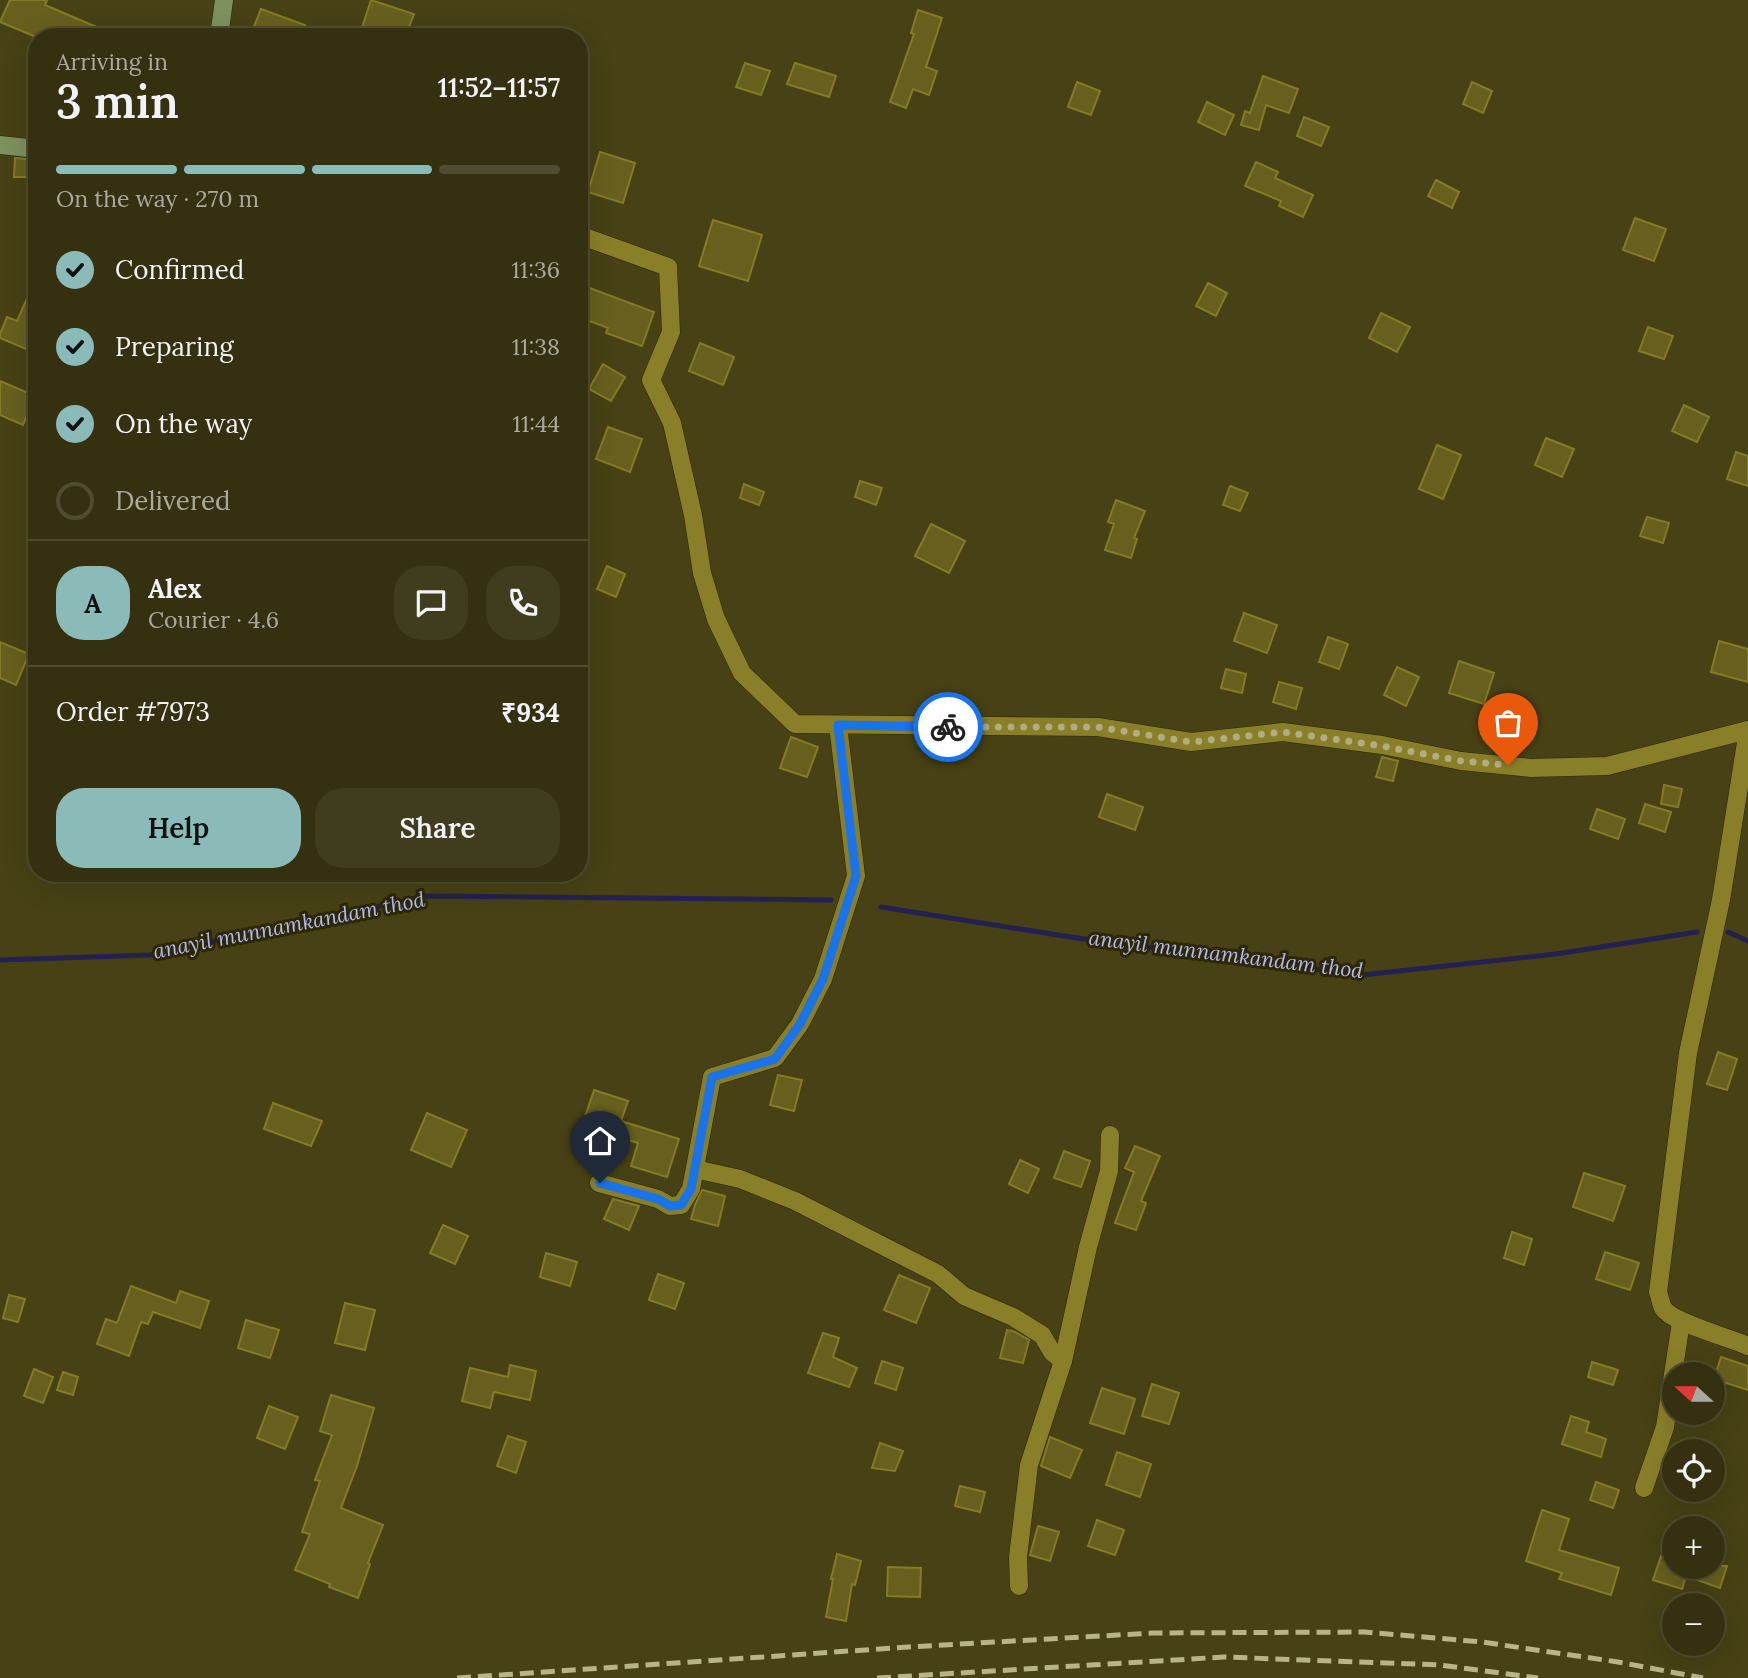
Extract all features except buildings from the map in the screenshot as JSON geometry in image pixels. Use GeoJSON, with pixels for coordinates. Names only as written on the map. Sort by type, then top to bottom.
{"type":"FeatureCollection","features":[{"type":"Feature","properties":{"kind":"main road"},"geometry":{"type":"LineString","coordinates":[[220,28],[225,0]]}},
{"type":"Feature","properties":{"kind":"main road"},"geometry":{"type":"LineString","coordinates":[[0,145],[28,148]]}},
{"type":"Feature","properties":{"kind":"street"},"geometry":{"type":"LineString","coordinates":[[588,238],[668,267],[670,332],[652,380],[672,423],[693,515],[702,573],[716,619],[742,674],[795,724],[1098,727],[1191,742],[1283,732],[1382,746],[1461,761],[1531,768],[1607,766],[1748,730],[1721,900],[1688,1053],[1658,1292],[1664,1310],[1681,1322],[1748,1346]]}},
{"type":"Feature","properties":{"kind":"street"},"geometry":{"type":"LineString","coordinates":[[600,1183],[658,1199],[670,1206],[681,1205],[691,1189],[712,1077],[775,1059],[800,1024],[828,967],[856,876],[838,725]]}},
{"type":"Feature","properties":{"kind":"street"},"geometry":{"type":"LineString","coordinates":[[1019,1586],[1018,1557],[1029,1465],[1063,1361],[1088,1247],[1109,1171],[1110,1135]]}},
{"type":"Feature","properties":{"kind":"street"},"geometry":{"type":"LineString","coordinates":[[695,1169],[740,1179],[795,1202],[938,1275],[964,1296],[1013,1317],[1042,1335],[1052,1352],[1063,1361]]}},
{"type":"Feature","properties":{"kind":"street"},"geometry":{"type":"LineString","coordinates":[[1644,1488],[1665,1427],[1681,1322]]}},
{"type":"Feature","properties":{"kind":"waterway","name":"anayil munnamkandam thod"},"geometry":{"type":"LineString","coordinates":[[0,960],[150,955],[427,896],[831,900]]}},
{"type":"Feature","properties":{"kind":"waterway","name":"anayil munnamkandam thod"},"geometry":{"type":"LineString","coordinates":[[881,907],[1077,938],[1362,975],[1556,954],[1697,932]]}},
{"type":"Feature","properties":{"kind":"waterway","name":"anayil munnamkandam thod"},"geometry":{"type":"LineString","coordinates":[[1728,932],[1748,941]]}},
{"type":"Feature","properties":{"kind":"railway"},"geometry":{"type":"LineString","coordinates":[[457,1678],[1153,1633],[1365,1632],[1482,1642],[1618,1662],[1703,1678]]}},
{"type":"Feature","properties":{"kind":"railway"},"geometry":{"type":"LineString","coordinates":[[877,1678],[1224,1657],[1440,1665],[1538,1678]]}},
{"type":"Feature","properties":{"kind":"way so far"},"geometry":{"type":"LineString","coordinates":[[948,727],[1098,727],[1191,742],[1283,732],[1382,746],[1461,761],[1508,765]]}},
{"type":"Feature","properties":{"kind":"route"},"geometry":{"type":"LineString","coordinates":[[600,1183],[658,1199],[670,1206],[681,1205],[691,1189],[712,1077],[775,1059],[800,1024],[823,979],[856,876],[838,725],[948,727]]}}]}
